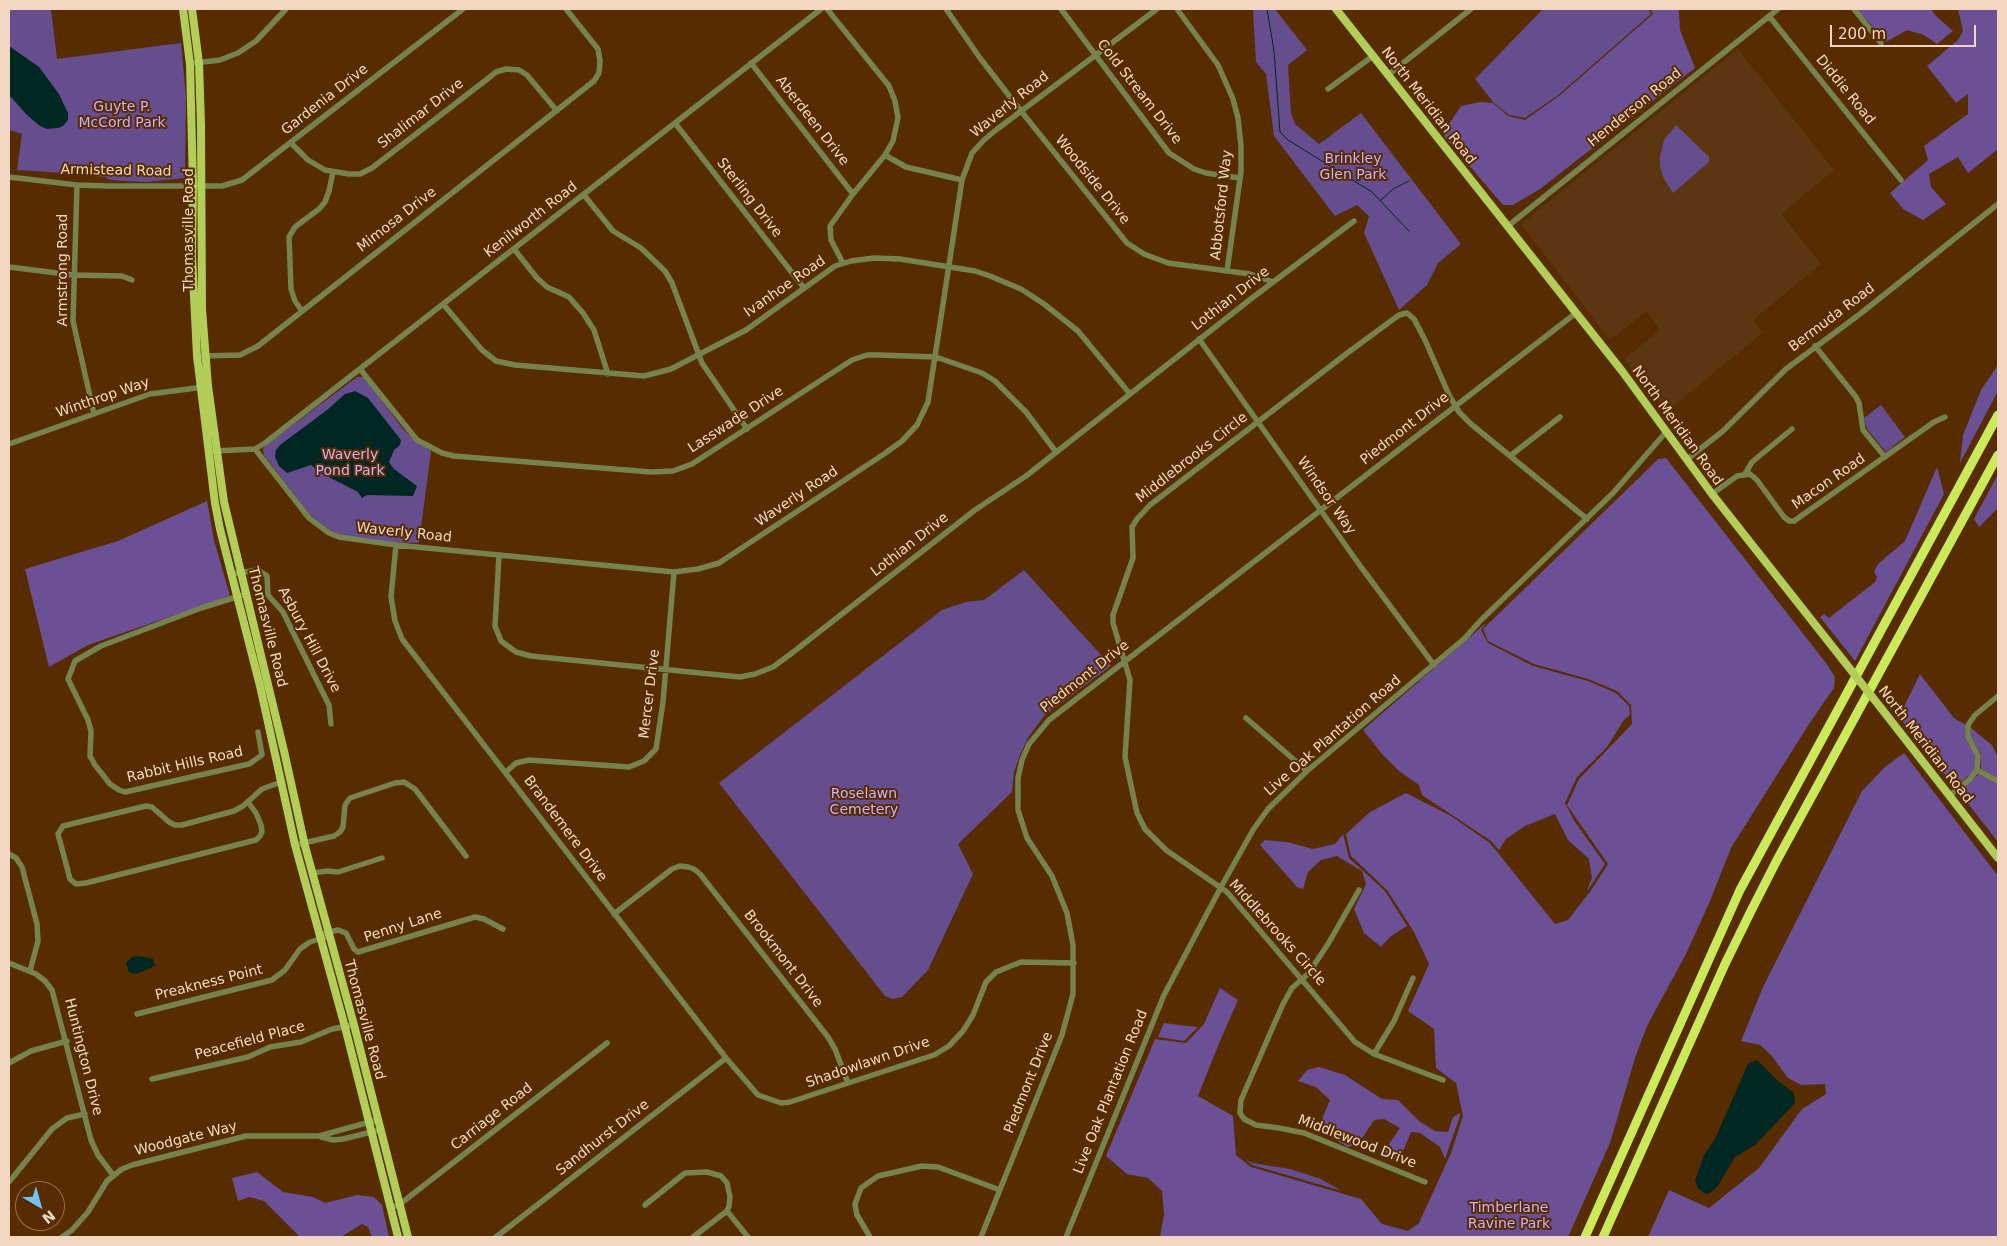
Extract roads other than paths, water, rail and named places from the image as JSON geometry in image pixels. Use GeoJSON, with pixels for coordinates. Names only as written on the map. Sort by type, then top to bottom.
{"type":"FeatureCollection","features":[{"type":"Feature","properties":{"kind":"highway"},"geometry":{"type":"LineString","coordinates":[[1585,1237],[1740,890],[1998,415]]}},
{"type":"Feature","properties":{"kind":"highway"},"geometry":{"type":"LineString","coordinates":[[1603,1237],[1726,964],[1756,903],[1998,455]]}},
{"type":"Feature","properties":{"kind":"main road","name":"Thomasville Road"},"geometry":{"type":"LineString","coordinates":[[183,9],[190,64],[202,309],[208,386],[224,502],[240,572],[253,658],[295,846],[354,1025],[408,1237]]}},
{"type":"Feature","properties":{"kind":"main road","name":"Thomasville Road"},"geometry":{"type":"LineString","coordinates":[[192,9],[199,63],[197,185],[192,256],[197,356],[208,452],[220,529],[231,574],[242,595],[262,656],[345,1027],[398,1237]]}},
{"type":"Feature","properties":{"kind":"main road","name":"North Meridian Road"},"geometry":{"type":"LineString","coordinates":[[1336,9],[1622,371],[1712,494],[1998,858]]}},
{"type":"Feature","properties":{"kind":"main road"},"geometry":{"type":"LineString","coordinates":[[253,658],[262,656]]}},
{"type":"Feature","properties":{"kind":"main road"},"geometry":{"type":"LineString","coordinates":[[267,718],[276,716]]}},
{"type":"Feature","properties":{"kind":"main road"},"geometry":{"type":"LineString","coordinates":[[281,782],[290,780]]}},
{"type":"Feature","properties":{"kind":"street"},"geometry":{"type":"LineString","coordinates":[[190,64],[227,58],[248,47],[268,30],[286,9]]}},
{"type":"Feature","properties":{"kind":"street","name":"Gardenia Drive"},"geometry":{"type":"LineString","coordinates":[[197,185],[222,186],[242,180],[463,9]]}},
{"type":"Feature","properties":{"kind":"street","name":"Mimosa Drive"},"geometry":{"type":"LineString","coordinates":[[197,356],[232,356],[248,351],[266,340],[594,81],[599,72],[598,49],[566,9]]}},
{"type":"Feature","properties":{"kind":"street","name":"Kenilworth Road"},"geometry":{"type":"LineString","coordinates":[[255,449],[444,304],[821,9]]}},
{"type":"Feature","properties":{"kind":"street"},"geometry":{"type":"LineString","coordinates":[[827,9],[889,86],[898,118],[893,141],[885,155],[853,194],[829,230],[831,240],[843,263]]}},
{"type":"Feature","properties":{"kind":"street","name":"Woodside Drive"},"geometry":{"type":"LineString","coordinates":[[946,9],[980,58],[1021,111],[1122,238],[1135,249],[1168,263],[1250,274],[1264,277],[1273,282]]}},
{"type":"Feature","properties":{"kind":"street","name":"Cold Stream Drive"},"geometry":{"type":"LineString","coordinates":[[1061,9],[1169,153],[1194,169],[1206,173],[1240,178]]}},
{"type":"Feature","properties":{"kind":"street","name":"Waverly Road"},"geometry":{"type":"LineString","coordinates":[[255,449],[309,518],[329,533],[352,540],[674,572],[698,570],[726,560],[902,441],[917,425],[926,408],[936,357],[940,317],[950,266],[962,180],[968,162],[978,146],[1021,111],[1157,9]]}},
{"type":"Feature","properties":{"kind":"street","name":"Abbotsford Way"},"geometry":{"type":"LineString","coordinates":[[1177,9],[1218,65],[1233,99],[1240,134],[1242,159],[1227,271]]}},
{"type":"Feature","properties":{"kind":"street"},"geometry":{"type":"LineString","coordinates":[[1388,75],[1470,9]]}},
{"type":"Feature","properties":{"kind":"street","name":"Henderson Road"},"geometry":{"type":"LineString","coordinates":[[1508,226],[1778,9]]}},
{"type":"Feature","properties":{"kind":"street"},"geometry":{"type":"LineString","coordinates":[[1854,9],[1881,43]]}},
{"type":"Feature","properties":{"kind":"street","name":"Diddie Road"},"geometry":{"type":"LineString","coordinates":[[1769,16],[1901,180]]}},
{"type":"Feature","properties":{"kind":"street"},"geometry":{"type":"LineString","coordinates":[[1328,90],[1373,56]]}},
{"type":"Feature","properties":{"kind":"street","name":"Aberdeen Drive"},"geometry":{"type":"LineString","coordinates":[[751,63],[853,194]]}},
{"type":"Feature","properties":{"kind":"street","name":"Shalimar Drive"},"geometry":{"type":"LineString","coordinates":[[291,143],[314,165],[333,172],[357,174],[366,172],[496,72],[506,69],[519,70],[527,75],[557,111]]}},
{"type":"Feature","properties":{"kind":"street","name":"Sterling Drive"},"geometry":{"type":"LineString","coordinates":[[675,123],[804,288]]}},
{"type":"Feature","properties":{"kind":"street"},"geometry":{"type":"LineString","coordinates":[[885,155],[906,167],[962,180]]}},
{"type":"Feature","properties":{"kind":"street"},"geometry":{"type":"LineString","coordinates":[[302,312],[295,301],[291,289],[289,237],[296,227],[325,202],[330,191],[333,172]]}},
{"type":"Feature","properties":{"kind":"street","name":"Armistead Road"},"geometry":{"type":"LineString","coordinates":[[9,177],[77,185],[197,185]]}},
{"type":"Feature","properties":{"kind":"street","name":"Armstrong Road"},"geometry":{"type":"LineString","coordinates":[[77,185],[73,321],[94,414]]}},
{"type":"Feature","properties":{"kind":"street"},"geometry":{"type":"LineString","coordinates":[[584,194],[614,231],[641,248],[665,271],[672,283],[698,355],[746,429]]}},
{"type":"Feature","properties":{"kind":"street","name":"Bermuda Road"},"geometry":{"type":"LineString","coordinates":[[1686,460],[1723,431],[1786,369],[1860,314],[1998,204]]}},
{"type":"Feature","properties":{"kind":"street","name":"Lothian Drive"},"geometry":{"type":"LineString","coordinates":[[499,555],[495,626],[502,641],[511,649],[531,656],[740,677],[773,667],[975,510],[1026,476],[1199,339],[1354,221]]}},
{"type":"Feature","properties":{"kind":"street"},"geometry":{"type":"LineString","coordinates":[[514,249],[537,278],[547,287],[569,297],[583,313],[594,330],[608,374]]}},
{"type":"Feature","properties":{"kind":"street","name":"Ivanhoe Road"},"geometry":{"type":"LineString","coordinates":[[444,304],[482,350],[496,360],[516,366],[634,377],[653,375],[671,369],[759,322],[829,270],[843,263],[888,258],[950,266],[990,276],[1021,290],[1050,308],[1078,331],[1130,394]]}},
{"type":"Feature","properties":{"kind":"street"},"geometry":{"type":"LineString","coordinates":[[9,267],[73,275],[122,276],[132,280]]}},
{"type":"Feature","properties":{"kind":"street","name":"Middlebrooks Circle"},"geometry":{"type":"LineString","coordinates":[[1443,1080],[1362,1048],[1346,1032],[1242,908],[1221,887],[1162,846],[1145,829],[1137,813],[1125,757],[1130,687],[1129,674],[1113,628],[1113,615],[1133,558],[1134,524],[1150,505],[1353,348],[1399,315],[1407,313],[1414,319],[1425,340],[1455,407],[1471,424],[1587,519]]}},
{"type":"Feature","properties":{"kind":"street","name":"Piedmont Drive"},"geometry":{"type":"LineString","coordinates":[[981,1237],[1067,1020],[1073,994],[1074,963],[1071,932],[1063,902],[1052,876],[1027,838],[1020,819],[1017,798],[1018,778],[1025,753],[1042,727],[1576,313]]}},
{"type":"Feature","properties":{"kind":"street","name":"Windsor Way"},"geometry":{"type":"LineString","coordinates":[[1199,339],[1369,578],[1434,665]]}},
{"type":"Feature","properties":{"kind":"street"},"geometry":{"type":"LineString","coordinates":[[1815,346],[1856,397],[1859,403],[1863,430],[1885,457]]}},
{"type":"Feature","properties":{"kind":"street","name":"Lasswade Drive"},"geometry":{"type":"LineString","coordinates":[[360,369],[416,440],[436,450],[454,456],[651,472],[666,471],[692,464],[852,360],[867,355],[936,357],[982,372],[995,381],[1026,412],[1056,452]]}},
{"type":"Feature","properties":{"kind":"street","name":"Winthrop Way"},"geometry":{"type":"LineString","coordinates":[[9,443],[150,394],[208,386]]}},
{"type":"Feature","properties":{"kind":"street"},"geometry":{"type":"LineString","coordinates":[[1510,456],[1560,417]]}},
{"type":"Feature","properties":{"kind":"street","name":"Macon Road"},"geometry":{"type":"LineString","coordinates":[[1745,474],[1753,476],[1784,517],[1789,521],[1794,521],[1934,422],[1945,417]]}},
{"type":"Feature","properties":{"kind":"street"},"geometry":{"type":"LineString","coordinates":[[1712,494],[1737,476],[1745,474],[1752,462],[1792,428]]}},
{"type":"Feature","properties":{"kind":"street","name":"Live Oak Plantation Road"},"geometry":{"type":"LineString","coordinates":[[1066,1237],[1164,995],[1221,887],[1253,830],[1268,809],[1307,771],[1465,638],[1523,579],[1613,493],[1666,432]]}},
{"type":"Feature","properties":{"kind":"street"},"geometry":{"type":"LineString","coordinates":[[208,452],[255,449]]}},
{"type":"Feature","properties":{"kind":"street","name":"Brandemere Drive"},"geometry":{"type":"LineString","coordinates":[[396,545],[391,597],[398,631],[406,644],[748,1086],[758,1095],[775,1102]]}},
{"type":"Feature","properties":{"kind":"street","name":"Asbury Hill Drive"},"geometry":{"type":"LineString","coordinates":[[231,574],[258,570],[266,576],[268,595],[283,612],[329,705],[331,724]]}},
{"type":"Feature","properties":{"kind":"street","name":"Mercer Drive"},"geometry":{"type":"LineString","coordinates":[[506,772],[522,761],[551,761],[622,767],[644,761],[651,754],[658,745],[667,669],[674,572]]}},
{"type":"Feature","properties":{"kind":"street","name":"Rabbit Hills Road"},"geometry":{"type":"LineString","coordinates":[[242,595],[201,608],[101,646],[75,661],[68,679],[88,720],[91,731],[90,756],[92,761],[110,784],[124,792],[249,764],[262,755],[258,732]]}},
{"type":"Feature","properties":{"kind":"street"},"geometry":{"type":"LineString","coordinates":[[1949,796],[1978,770],[1978,756],[1968,736],[1968,725],[1975,715],[1998,696]]}},
{"type":"Feature","properties":{"kind":"street"},"geometry":{"type":"LineString","coordinates":[[1246,718],[1307,771]]}},
{"type":"Feature","properties":{"kind":"street"},"geometry":{"type":"LineString","coordinates":[[1978,770],[1998,781]]}},
{"type":"Feature","properties":{"kind":"street"},"geometry":{"type":"LineString","coordinates":[[248,802],[256,813],[261,825],[262,832],[256,840],[86,883],[76,884],[70,878],[58,834],[64,826],[146,806],[152,807],[169,822],[175,825],[182,825],[234,811],[248,802],[262,788],[281,782]]}},
{"type":"Feature","properties":{"kind":"street"},"geometry":{"type":"LineString","coordinates":[[295,846],[334,836],[340,832],[344,822],[345,804],[350,798],[395,782],[404,782],[415,789],[466,856]]}},
{"type":"Feature","properties":{"kind":"street"},"geometry":{"type":"LineString","coordinates":[[9,854],[16,858],[22,867],[37,924],[38,941],[30,971]]}},
{"type":"Feature","properties":{"kind":"street"},"geometry":{"type":"LineString","coordinates":[[312,874],[328,871],[338,872],[382,858]]}},
{"type":"Feature","properties":{"kind":"street","name":"Brookmont Drive"},"geometry":{"type":"LineString","coordinates":[[614,914],[672,869],[680,866],[688,867],[700,874],[835,1048],[848,1083]]}},
{"type":"Feature","properties":{"kind":"street","name":"Middlewood Drive"},"geometry":{"type":"LineString","coordinates":[[1359,890],[1328,944],[1308,974],[1292,988],[1274,1022],[1241,1100],[1240,1109],[1242,1116],[1256,1125],[1304,1133],[1425,1182]]}},
{"type":"Feature","properties":{"kind":"street","name":"Penny Lane"},"geometry":{"type":"LineString","coordinates":[[325,935],[338,930],[346,933],[358,952],[475,917],[484,919],[503,929]]}},
{"type":"Feature","properties":{"kind":"street","name":"Preakness Point"},"geometry":{"type":"LineString","coordinates":[[137,1014],[272,980],[285,970],[300,949],[325,935]]}},
{"type":"Feature","properties":{"kind":"street","name":"Shadowlawn Drive"},"geometry":{"type":"LineString","coordinates":[[775,1102],[781,1104],[790,1102],[934,1055],[949,1046],[968,1024],[986,982],[1001,969],[1021,962],[1074,963]]}},
{"type":"Feature","properties":{"kind":"street","name":"Huntington Drive"},"geometry":{"type":"LineString","coordinates":[[9,963],[42,977],[52,990],[67,1040],[94,1148],[113,1175]]}},
{"type":"Feature","properties":{"kind":"street"},"geometry":{"type":"LineString","coordinates":[[1374,1054],[1394,1021],[1413,978]]}},
{"type":"Feature","properties":{"kind":"street","name":"Peacefield Place"},"geometry":{"type":"LineString","coordinates":[[152,1079],[248,1057],[270,1047],[301,1042],[332,1029],[354,1025]]}},
{"type":"Feature","properties":{"kind":"street"},"geometry":{"type":"LineString","coordinates":[[9,1063],[31,1051],[67,1040]]}},
{"type":"Feature","properties":{"kind":"street","name":"Carriage Road"},"geometry":{"type":"LineString","coordinates":[[390,1208],[400,1204],[607,1043]]}},
{"type":"Feature","properties":{"kind":"street","name":"Sandhurst Drive"},"geometry":{"type":"LineString","coordinates":[[496,1237],[726,1058]]}},
{"type":"Feature","properties":{"kind":"street"},"geometry":{"type":"LineString","coordinates":[[9,1182],[52,1128],[67,1118],[85,1114]]}},
{"type":"Feature","properties":{"kind":"street","name":"Woodgate Way"},"geometry":{"type":"LineString","coordinates":[[62,1237],[72,1230],[88,1212],[103,1187],[113,1175],[122,1169],[146,1161],[246,1136],[319,1136],[377,1120]]}},
{"type":"Feature","properties":{"kind":"street","name":"Woodgate Way"},"geometry":{"type":"LineString","coordinates":[[319,1136],[333,1140],[380,1130]]}},
{"type":"Feature","properties":{"kind":"street"},"geometry":{"type":"LineString","coordinates":[[870,1237],[856,1215],[855,1204],[861,1188],[878,1176],[922,1166],[938,1167],[1000,1190]]}},
{"type":"Feature","properties":{"kind":"street"},"geometry":{"type":"LineString","coordinates":[[645,1205],[685,1173],[707,1172],[721,1176],[727,1183],[730,1197],[727,1211],[693,1237]]}},
{"type":"Feature","properties":{"kind":"street"},"geometry":{"type":"LineString","coordinates":[[727,1211],[748,1237]]}},
{"type":"Feature","properties":{"kind":"water"},"geometry":{"type":"Polygon","coordinates":[[[9,46],[39,67],[59,94],[68,113],[68,120],[63,126],[47,129],[40,126],[9,95],[9,46]]]}},
{"type":"Feature","properties":{"kind":"water"},"geometry":{"type":"Polygon","coordinates":[[[355,391],[368,398],[401,440],[400,445],[394,450],[389,462],[394,469],[417,486],[413,496],[367,495],[362,498],[358,492],[319,472],[311,465],[287,473],[279,466],[275,457],[276,450],[280,445],[345,394],[355,391]]]}},
{"type":"Feature","properties":{"kind":"water"},"geometry":{"type":"Polygon","coordinates":[[[138,956],[153,959],[155,966],[136,974],[129,972],[126,963],[132,957],[138,956]]]}},
{"type":"Feature","properties":{"kind":"water"},"geometry":{"type":"Polygon","coordinates":[[[1757,1060],[1779,1082],[1793,1092],[1794,1104],[1755,1145],[1735,1157],[1717,1187],[1710,1193],[1705,1194],[1698,1188],[1695,1181],[1704,1155],[1715,1139],[1748,1064],[1757,1060]]]}},
{"type":"Feature","properties":{"kind":"waterway"},"geometry":{"type":"LineString","coordinates":[[1267,9],[1274,51],[1280,132],[1288,140],[1372,192],[1409,231]]}},
{"type":"Feature","properties":{"kind":"waterway"},"geometry":{"type":"LineString","coordinates":[[1381,200],[1393,189],[1409,181]]}},
{"type":"Feature","properties":{"kind":"park label","name":"Guyte P. McCord Park"},"geometry":{"type":"Point","coordinates":[122,116]}},
{"type":"Feature","properties":{"kind":"park label","name":"Brinkley Glen Park"},"geometry":{"type":"Point","coordinates":[1353,168]}},
{"type":"Feature","properties":{"kind":"park label","name":"Waverly Pond Park"},"geometry":{"type":"Point","coordinates":[350,464]}},
{"type":"Feature","properties":{"kind":"park label","name":"Roselawn Cemetery"},"geometry":{"type":"Point","coordinates":[864,802]}},
{"type":"Feature","properties":{"kind":"park label","name":"Timberlane Ravine Park"},"geometry":{"type":"Point","coordinates":[1509,1216]}}]}
